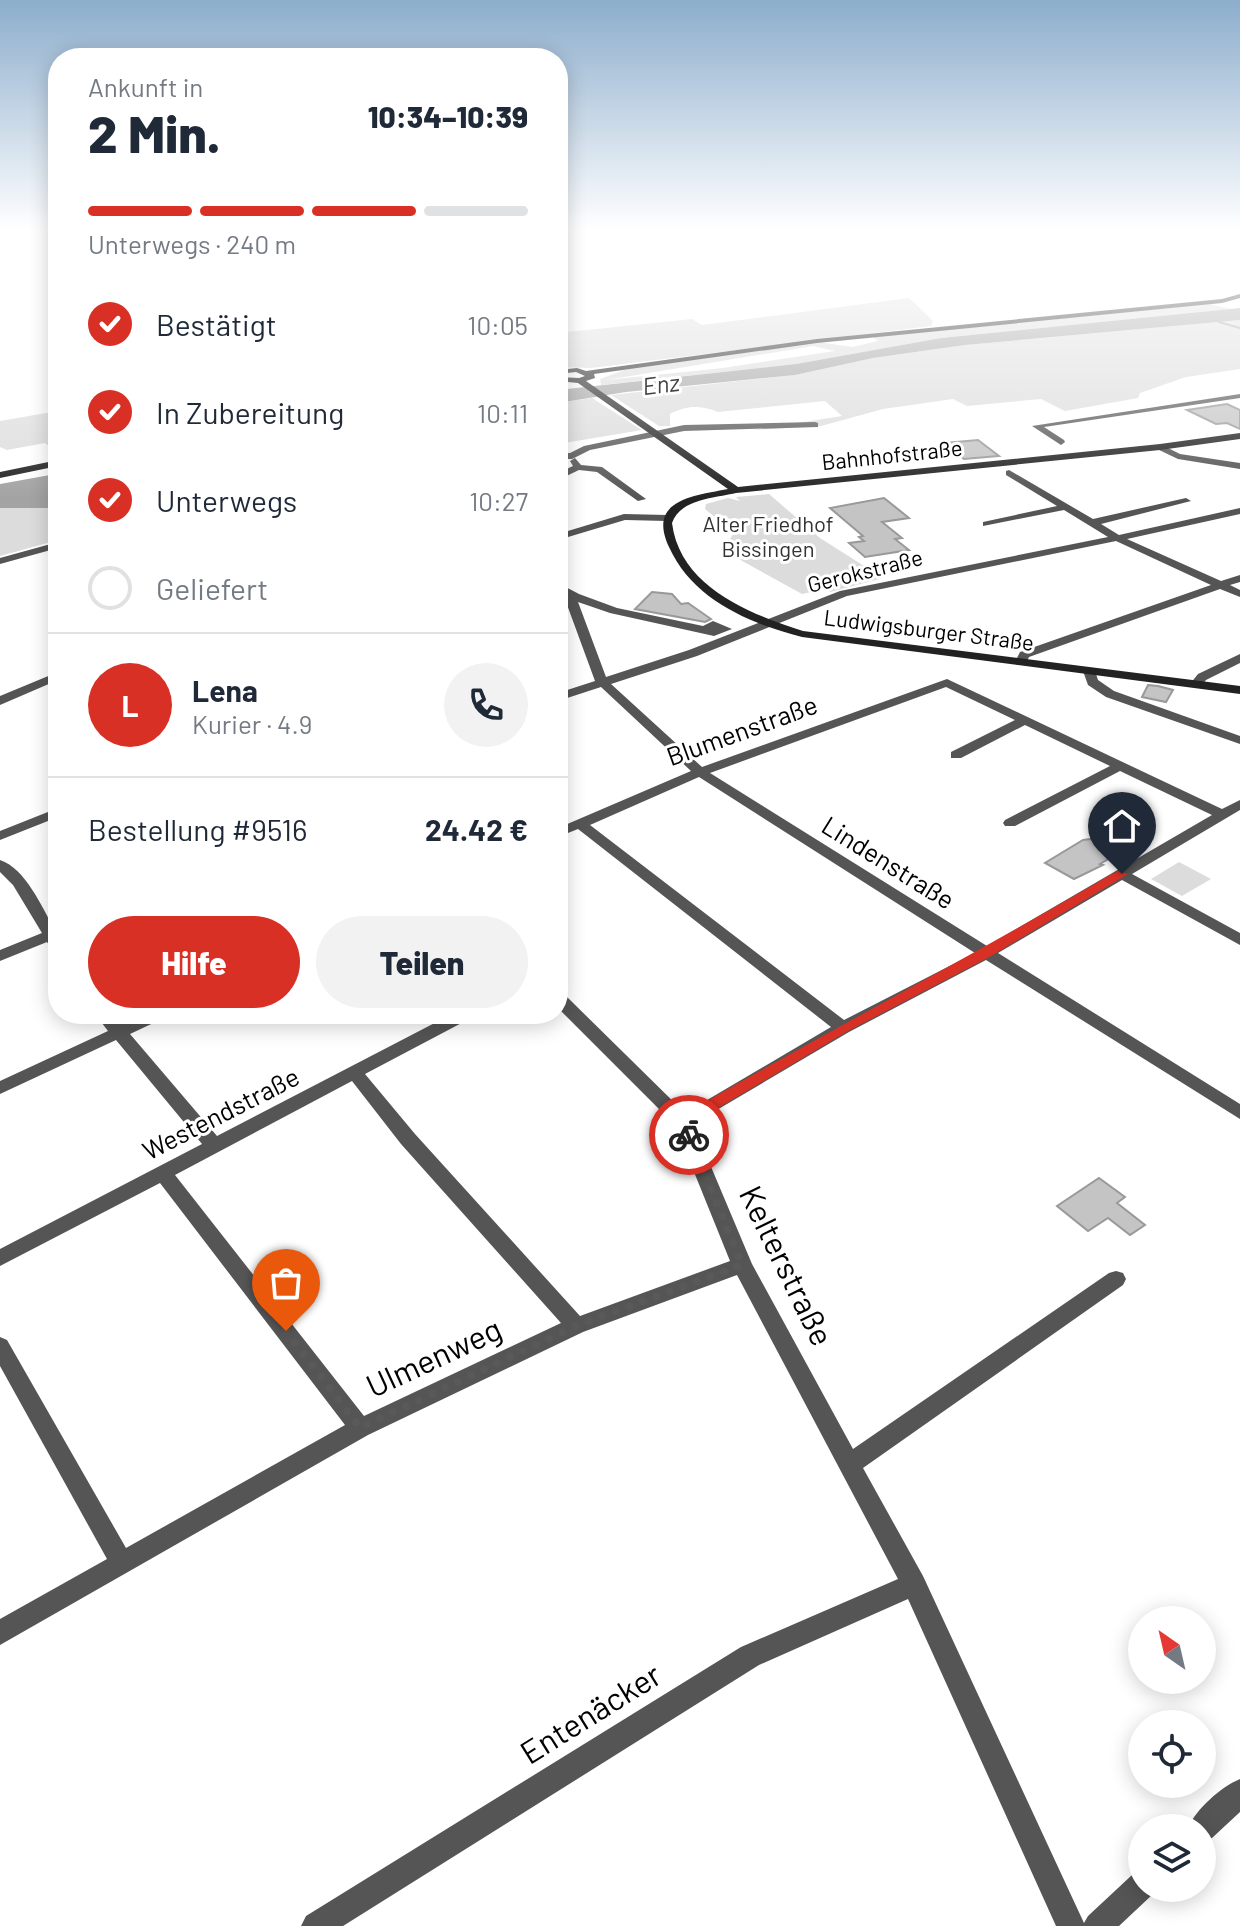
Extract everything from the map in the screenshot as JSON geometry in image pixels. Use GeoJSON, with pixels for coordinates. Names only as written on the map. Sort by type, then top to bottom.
{"type":"FeatureCollection","features":[{"type":"Feature","properties":{"kind":"street"},"geometry":{"type":"LineString","coordinates":[[568,372],[589,372],[817,341],[1048,319]]}},
{"type":"Feature","properties":{"kind":"street"},"geometry":{"type":"LineString","coordinates":[[581,382],[591,377],[589,372]]}},
{"type":"Feature","properties":{"kind":"street"},"geometry":{"type":"LineString","coordinates":[[568,380],[581,382],[736,490]]}},
{"type":"Feature","properties":{"kind":"street"},"geometry":{"type":"LineString","coordinates":[[1061,442],[1036,426],[1239,397]]}},
{"type":"Feature","properties":{"kind":"street"},"geometry":{"type":"LineString","coordinates":[[568,456],[587,448],[684,428],[815,425]]}},
{"type":"Feature","properties":{"kind":"street","name":"Bahnhofstraße"},"geometry":{"type":"LineString","coordinates":[[568,534],[624,517],[667,518],[687,504],[736,490],[1160,447],[1240,436]]}},
{"type":"Feature","properties":{"kind":"street"},"geometry":{"type":"LineString","coordinates":[[1160,447],[1178,456],[1240,466]]}},
{"type":"Feature","properties":{"kind":"street"},"geometry":{"type":"LineString","coordinates":[[572,456],[578,467]]}},
{"type":"Feature","properties":{"kind":"street"},"geometry":{"type":"LineString","coordinates":[[0,475],[48,465]]}},
{"type":"Feature","properties":{"kind":"street"},"geometry":{"type":"LineString","coordinates":[[568,472],[578,467],[599,469],[641,499]]}},
{"type":"Feature","properties":{"kind":"street"},"geometry":{"type":"LineString","coordinates":[[1009,473],[1117,538],[1240,594]]}},
{"type":"Feature","properties":{"kind":"street"},"geometry":{"type":"LineString","coordinates":[[1091,523],[1186,501]]}},
{"type":"Feature","properties":{"kind":"street"},"geometry":{"type":"LineString","coordinates":[[987,524],[1065,507]]}},
{"type":"Feature","properties":{"kind":"street","name":"Gerokstraße"},"geometry":{"type":"LineString","coordinates":[[568,693],[710,646],[861,588],[1240,511]]}},
{"type":"Feature","properties":{"kind":"street","name":"Ludwigsburger Straße"},"geometry":{"type":"LineString","coordinates":[[667,518],[677,555],[695,579],[727,603],[766,622],[802,634],[843,642],[1240,690]]}},
{"type":"Feature","properties":{"kind":"street"},"geometry":{"type":"LineString","coordinates":[[0,561],[48,550]]}},
{"type":"Feature","properties":{"kind":"street"},"geometry":{"type":"LineString","coordinates":[[1021,662],[1024,655],[1240,578]]}},
{"type":"Feature","properties":{"kind":"street"},"geometry":{"type":"LineString","coordinates":[[568,593],[635,617],[706,630],[710,646]]}},
{"type":"Feature","properties":{"kind":"street","name":"Lindenstraße"},"geometry":{"type":"LineString","coordinates":[[573,597],[572,602],[601,681],[700,772],[1240,1113]]}},
{"type":"Feature","properties":{"kind":"street"},"geometry":{"type":"LineString","coordinates":[[1196,684],[1202,677],[1240,658]]}},
{"type":"Feature","properties":{"kind":"street"},"geometry":{"type":"LineString","coordinates":[[1089,671],[1092,682],[1110,694],[1240,740]]}},
{"type":"Feature","properties":{"kind":"street"},"geometry":{"type":"LineString","coordinates":[[0,701],[48,680]]}},
{"type":"Feature","properties":{"kind":"street","name":"Blumenstraße"},"geometry":{"type":"LineString","coordinates":[[568,829],[700,772],[947,683],[1025,720]]}},
{"type":"Feature","properties":{"kind":"street"},"geometry":{"type":"LineString","coordinates":[[956,755],[1025,720],[1223,815]]}},
{"type":"Feature","properties":{"kind":"street"},"geometry":{"type":"LineString","coordinates":[[1010,823],[1120,766]]}},
{"type":"Feature","properties":{"kind":"street"},"geometry":{"type":"LineString","coordinates":[[683,1122],[843,1028],[987,953],[1240,804]]}},
{"type":"Feature","properties":{"kind":"street"},"geometry":{"type":"LineString","coordinates":[[0,836],[48,816]]}},
{"type":"Feature","properties":{"kind":"street"},"geometry":{"type":"LineString","coordinates":[[580,824],[843,1028]]}},
{"type":"Feature","properties":{"kind":"street"},"geometry":{"type":"LineString","coordinates":[[0,864],[19,883],[48,927]]}},
{"type":"Feature","properties":{"kind":"street"},"geometry":{"type":"LineString","coordinates":[[1122,874],[1240,940]]}},
{"type":"Feature","properties":{"kind":"street"},"geometry":{"type":"LineString","coordinates":[[0,956],[48,940]]}},
{"type":"Feature","properties":{"kind":"street","name":"Kelterstraße"},"geometry":{"type":"LineString","coordinates":[[568,1008],[683,1122],[742,1265],[914,1584],[1071,1926]]}},
{"type":"Feature","properties":{"kind":"street"},"geometry":{"type":"LineString","coordinates":[[110,1024],[215,1146]]}},
{"type":"Feature","properties":{"kind":"street"},"geometry":{"type":"LineString","coordinates":[[0,1088],[137,1024]]}},
{"type":"Feature","properties":{"kind":"street","name":"Westendstraße"},"geometry":{"type":"LineString","coordinates":[[0,1258],[446,1024]]}},
{"type":"Feature","properties":{"kind":"street"},"geometry":{"type":"LineString","coordinates":[[355,1073],[408,1139],[576,1326]]}},
{"type":"Feature","properties":{"kind":"street"},"geometry":{"type":"LineString","coordinates":[[163,1173],[360,1428]]}},
{"type":"Feature","properties":{"kind":"street","name":"Ulmenweg"},"geometry":{"type":"LineString","coordinates":[[0,1633],[360,1428],[576,1326],[742,1265]]}},
{"type":"Feature","properties":{"kind":"street"},"geometry":{"type":"LineString","coordinates":[[850,1464],[1116,1279]]}},
{"type":"Feature","properties":{"kind":"street"},"geometry":{"type":"LineString","coordinates":[[0,1346],[121,1562]]}},
{"type":"Feature","properties":{"kind":"street","name":"Entenäcker"},"geometry":{"type":"LineString","coordinates":[[316,1926],[750,1656],[914,1584]]}},
{"type":"Feature","properties":{"kind":"street"},"geometry":{"type":"LineString","coordinates":[[1216,1815],[1240,1793]]}},
{"type":"Feature","properties":{"kind":"street"},"geometry":{"type":"LineString","coordinates":[[1098,1926],[1128,1898]]}},
{"type":"Feature","properties":{"kind":"green space"},"geometry":{"type":"Polygon","coordinates":[[[692,319],[702,325],[749,319],[933,321],[931,326],[591,368],[568,367],[568,332],[692,319]]]}},
{"type":"Feature","properties":{"kind":"green space"},"geometry":{"type":"Polygon","coordinates":[[[1058,319],[1132,319],[941,338],[796,364],[601,385],[600,379],[627,369],[819,342],[852,347],[878,341],[872,337],[1058,319]],[[813,346],[606,380],[723,368],[835,351],[813,346]]]}},
{"type":"Feature","properties":{"kind":"green space"},"geometry":{"type":"Polygon","coordinates":[[[1240,320],[1240,369],[1186,377],[1140,393],[1138,398],[1065,411],[1041,399],[967,406],[953,399],[883,409],[821,426],[753,430],[842,416],[825,401],[718,412],[694,407],[670,414],[670,426],[659,426],[611,395],[795,375],[873,358],[965,345],[1240,320]]]}},
{"type":"Feature","properties":{"kind":"green space"},"geometry":{"type":"Polygon","coordinates":[[[592,398],[642,430],[568,442],[568,402],[592,398]]]}},
{"type":"Feature","properties":{"kind":"green space"},"geometry":{"type":"Polygon","coordinates":[[[48,413],[48,445],[45,443],[7,450],[0,447],[0,421],[48,413]]]}},
{"type":"Feature","properties":{"kind":"green space","name":"Alter Friedhof Bissingen"},"geometry":{"type":"Polygon","coordinates":[[[769,494],[820,538],[883,578],[830,592],[825,589],[802,594],[735,557],[727,543],[734,533],[705,509],[706,504],[728,498],[740,501],[736,497],[769,494]]]}},
{"type":"Feature","properties":{"kind":"green space"},"geometry":{"type":"Polygon","coordinates":[[[0,508],[48,508],[48,543],[0,556],[0,508]]]}},
{"type":"Feature","properties":{"kind":"green space"},"geometry":{"type":"Polygon","coordinates":[[[1179,862],[1211,879],[1182,896],[1151,879],[1179,862]]]}},
{"type":"Feature","properties":{"kind":"water","name":"Enz"},"geometry":{"type":"Polygon","coordinates":[[[1132,319],[1240,319],[965,345],[873,358],[795,375],[626,392],[568,401],[568,389],[796,364],[941,338],[1132,319]]]}},
{"type":"Feature","properties":{"kind":"water"},"geometry":{"type":"Polygon","coordinates":[[[48,475],[48,508],[0,508],[0,484],[48,475]]]}},
{"type":"Feature","properties":{"kind":"building"},"geometry":{"type":"Polygon","coordinates":[[[1227,404],[1240,410],[1240,429],[1227,423],[1216,424],[1187,410],[1227,404]]]}},
{"type":"Feature","properties":{"kind":"building"},"geometry":{"type":"Polygon","coordinates":[[[978,440],[999,456],[964,459],[944,443],[978,440]]]}},
{"type":"Feature","properties":{"kind":"building"},"geometry":{"type":"Polygon","coordinates":[[[884,498],[909,518],[882,522],[902,538],[895,539],[909,550],[865,557],[849,543],[864,541],[859,537],[863,536],[830,508],[884,498]]]}},
{"type":"Feature","properties":{"kind":"building"},"geometry":{"type":"Polygon","coordinates":[[[652,592],[672,594],[681,604],[688,603],[711,619],[705,622],[635,609],[652,592]]]}},
{"type":"Feature","properties":{"kind":"building"},"geometry":{"type":"Polygon","coordinates":[[[1148,685],[1173,690],[1166,702],[1142,697],[1148,685]]]}},
{"type":"Feature","properties":{"kind":"building"},"geometry":{"type":"Polygon","coordinates":[[[1090,839],[1117,854],[1100,864],[1103,865],[1074,879],[1045,863],[1083,840],[1090,839]]]}},
{"type":"Feature","properties":{"kind":"building"},"geometry":{"type":"Polygon","coordinates":[[[1099,1178],[1125,1197],[1117,1203],[1145,1225],[1130,1235],[1108,1218],[1088,1231],[1057,1206],[1099,1178]]]}},
{"type":"Feature","properties":{"kind":"waterway"},"geometry":{"type":"LineString","coordinates":[[1219,322],[1240,328]]}},
{"type":"Feature","properties":{"kind":"way so far"},"geometry":{"type":"LineString","coordinates":[[286,1331],[360,1428],[576,1326],[742,1265],[689,1135]]}},
{"type":"Feature","properties":{"kind":"route"},"geometry":{"type":"LineString","coordinates":[[689,1135],[683,1122],[843,1028],[987,953],[1122,874]]}}]}
